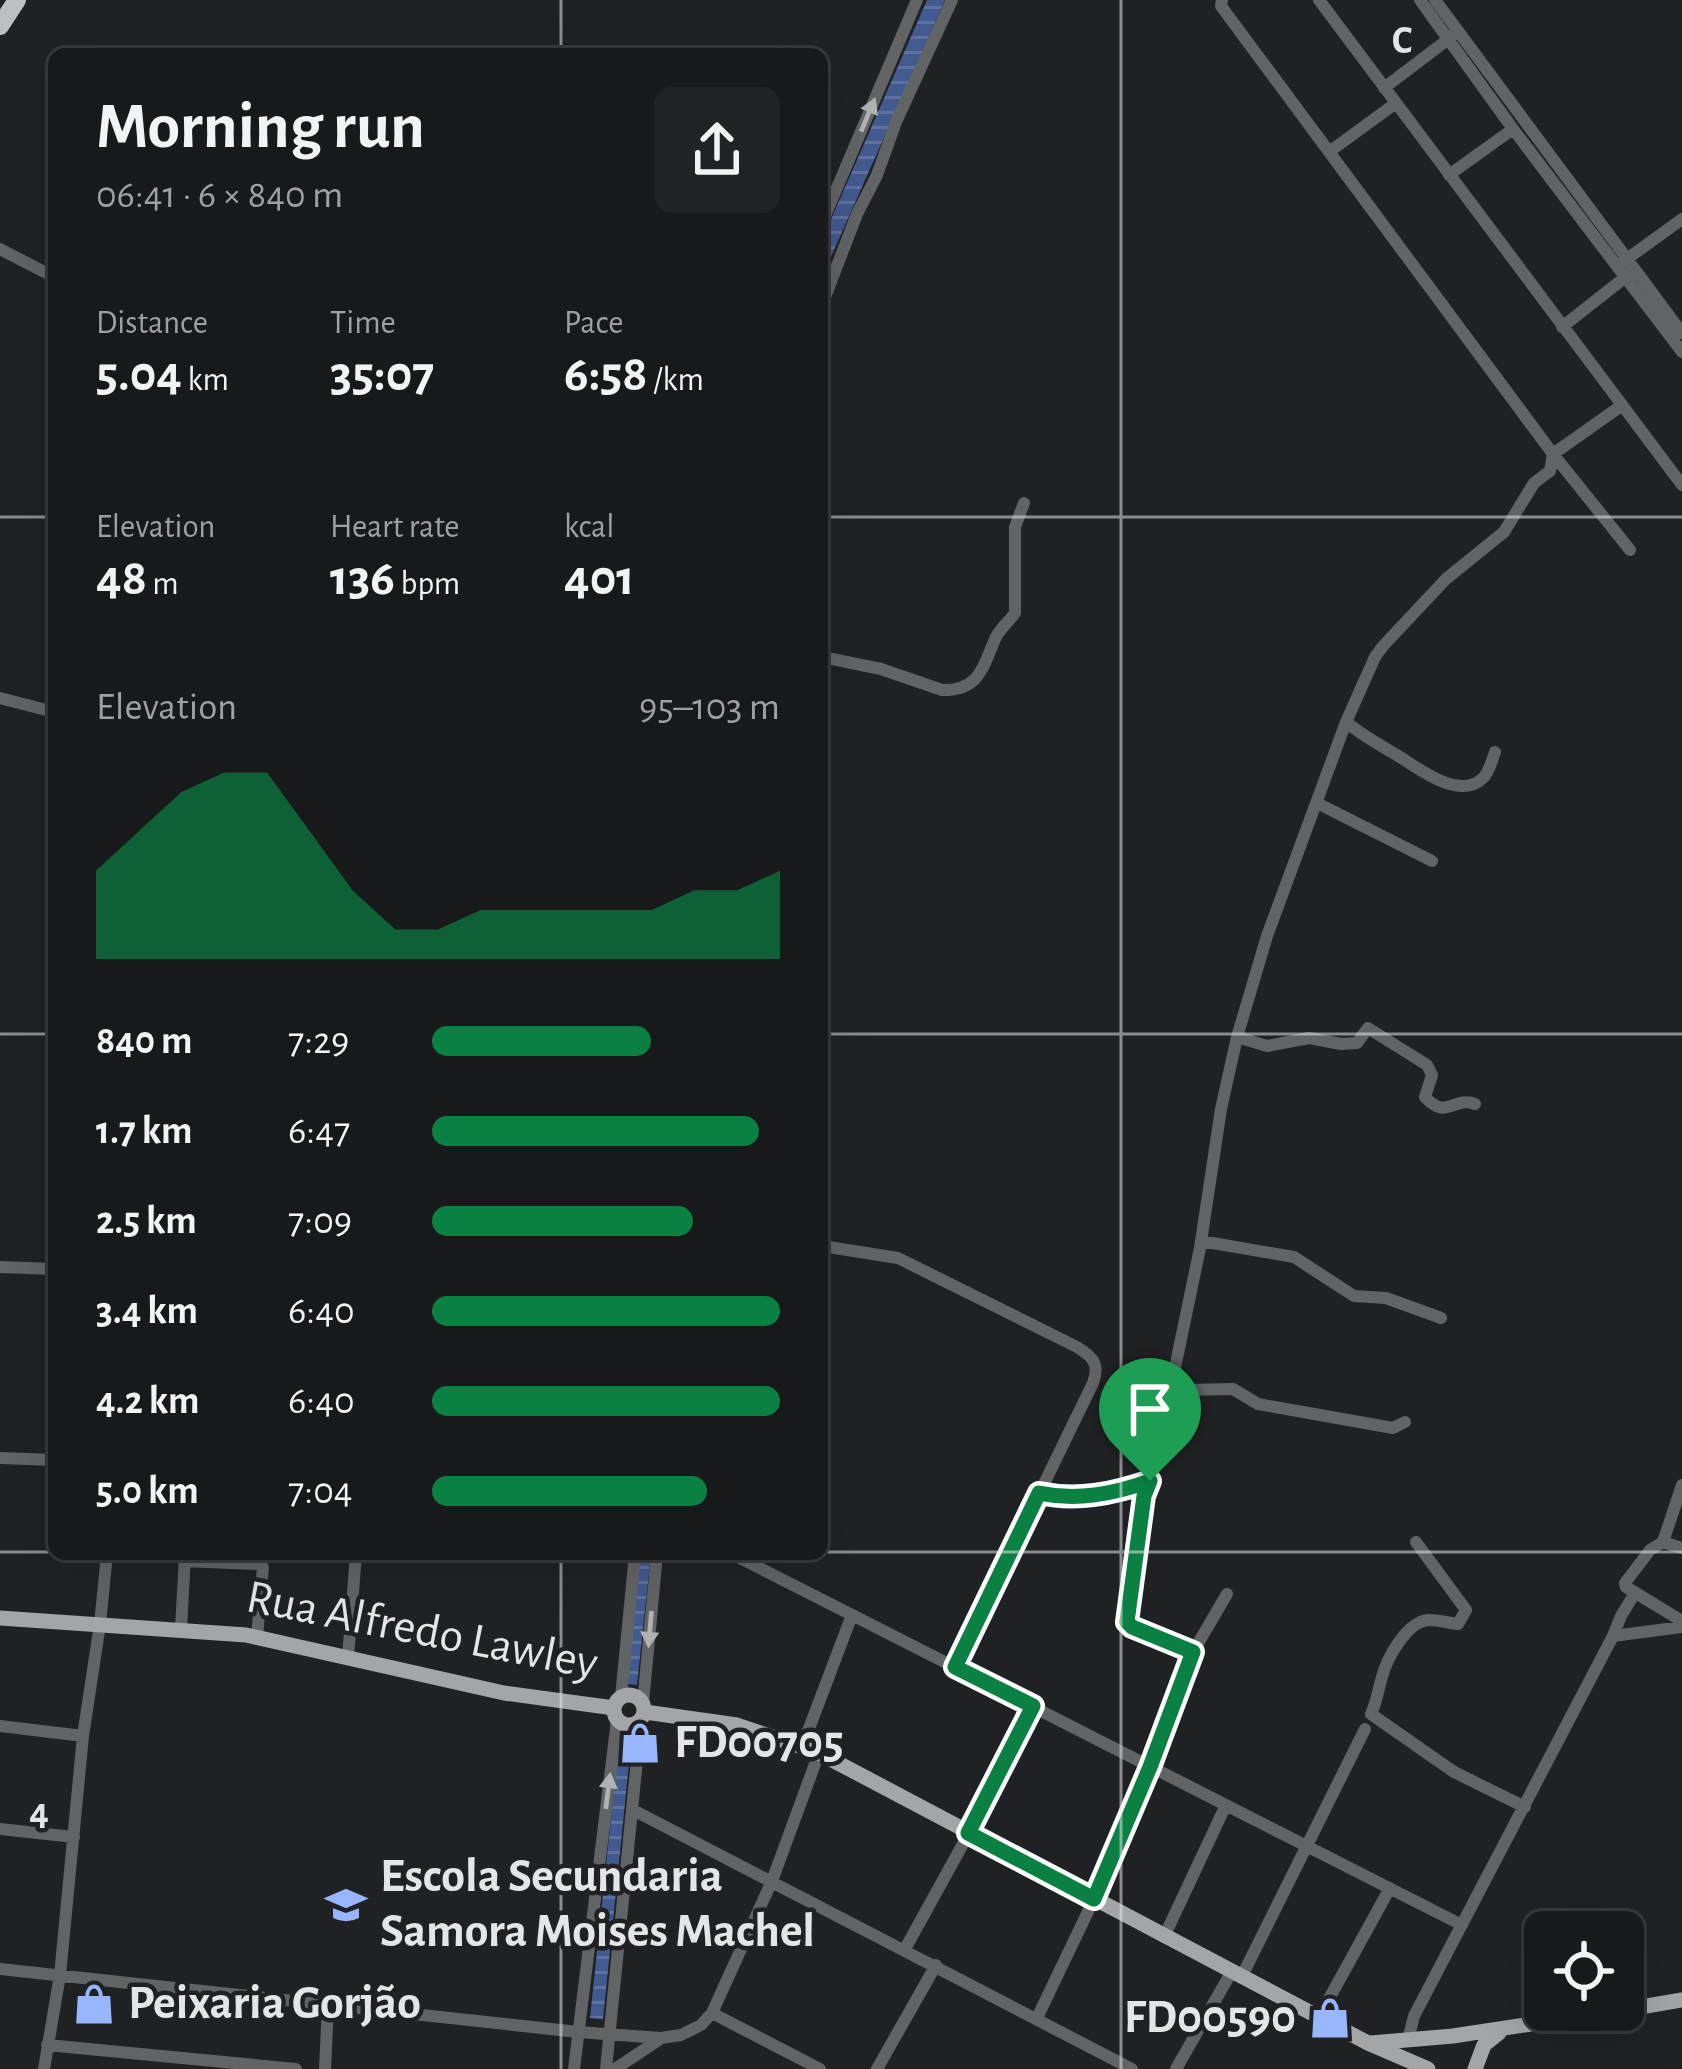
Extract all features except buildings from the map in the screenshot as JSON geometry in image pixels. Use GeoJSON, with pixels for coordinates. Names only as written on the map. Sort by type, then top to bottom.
{"type":"FeatureCollection","features":[{"type":"Feature","properties":{"kind":"highway"},"geometry":{"type":"LineString","coordinates":[[0,26],[17,0]]}},
{"type":"Feature","properties":{"kind":"main road","name":"Rua Alfredo Lawley"},"geometry":{"type":"LineString","coordinates":[[0,1618],[257,1637],[504,1693],[617,1708]]}},
{"type":"Feature","properties":{"kind":"main road"},"geometry":{"type":"LineString","coordinates":[[634,1695],[643,1712],[629,1725],[617,1708],[634,1695]]}},
{"type":"Feature","properties":{"kind":"main road","name":"Rua Alfredo Lawley"},"geometry":{"type":"LineString","coordinates":[[643,1712],[737,1725],[810,1750],[1368,2043],[1392,2061],[1428,2069]]}},
{"type":"Feature","properties":{"kind":"main road"},"geometry":{"type":"LineString","coordinates":[[1644,2006],[1682,2000]]}},
{"type":"Feature","properties":{"kind":"main road"},"geometry":{"type":"LineString","coordinates":[[1368,2043],[1524,2025]]}},
{"type":"Feature","properties":{"kind":"main road"},"geometry":{"type":"LineString","coordinates":[[1478,2064],[1487,2040],[1506,2028]]}},
{"type":"Feature","properties":{"kind":"main road"},"geometry":{"type":"LineString","coordinates":[[1453,2036],[1470,2042],[1478,2064]]}},
{"type":"Feature","properties":{"kind":"main road"},"geometry":{"type":"LineString","coordinates":[[1392,2061],[1408,2040]]}},
{"type":"Feature","properties":{"kind":"street"},"geometry":{"type":"LineString","coordinates":[[828,209],[916,0]]}},
{"type":"Feature","properties":{"kind":"street"},"geometry":{"type":"LineString","coordinates":[[828,289],[952,0]]}},
{"type":"Feature","properties":{"kind":"street"},"geometry":{"type":"LineString","coordinates":[[1222,0],[1221,6],[1553,454],[1630,550]]}},
{"type":"Feature","properties":{"kind":"street"},"geometry":{"type":"LineString","coordinates":[[1319,0],[1682,485]]}},
{"type":"Feature","properties":{"kind":"street"},"geometry":{"type":"LineString","coordinates":[[1420,0],[1453,35],[1681,343]]}},
{"type":"Feature","properties":{"kind":"street"},"geometry":{"type":"LineString","coordinates":[[1435,0],[1513,129],[1574,199]]}},
{"type":"Feature","properties":{"kind":"street"},"geometry":{"type":"LineString","coordinates":[[1384,88],[1453,35]]}},
{"type":"Feature","properties":{"kind":"street"},"geometry":{"type":"LineString","coordinates":[[1329,152],[1396,103]]}},
{"type":"Feature","properties":{"kind":"street"},"geometry":{"type":"LineString","coordinates":[[1448,175],[1513,129]]}},
{"type":"Feature","properties":{"kind":"street"},"geometry":{"type":"LineString","coordinates":[[1562,326],[1682,219]]}},
{"type":"Feature","properties":{"kind":"street"},"geometry":{"type":"LineString","coordinates":[[0,249],[48,274]]}},
{"type":"Feature","properties":{"kind":"street"},"geometry":{"type":"LineString","coordinates":[[1193,1652],[1127,1622],[1144,1496],[1201,1241],[1221,1109],[1267,936],[1346,722],[1383,646],[1446,579],[1504,532],[1534,483],[1550,471],[1553,454],[1621,406]]}},
{"type":"Feature","properties":{"kind":"street"},"geometry":{"type":"LineString","coordinates":[[828,658],[881,669],[942,690],[972,682],[987,665],[1001,629],[1015,613],[1014,536],[1024,503]]}},
{"type":"Feature","properties":{"kind":"street"},"geometry":{"type":"LineString","coordinates":[[0,698],[48,710]]}},
{"type":"Feature","properties":{"kind":"street"},"geometry":{"type":"LineString","coordinates":[[1346,722],[1437,781],[1478,782],[1486,776],[1495,752]]}},
{"type":"Feature","properties":{"kind":"street"},"geometry":{"type":"LineString","coordinates":[[1317,803],[1432,861]]}},
{"type":"Feature","properties":{"kind":"street"},"geometry":{"type":"LineString","coordinates":[[1237,1037],[1268,1046],[1309,1038],[1358,1043],[1368,1028],[1426,1065],[1432,1075],[1425,1096],[1438,1108],[1475,1104]]}},
{"type":"Feature","properties":{"kind":"street"},"geometry":{"type":"LineString","coordinates":[[1201,1241],[1294,1257],[1354,1296],[1397,1300],[1441,1318]]}},
{"type":"Feature","properties":{"kind":"street"},"geometry":{"type":"LineString","coordinates":[[828,1247],[898,1258],[1077,1347],[1096,1363],[1093,1383],[955,1667]]}},
{"type":"Feature","properties":{"kind":"street"},"geometry":{"type":"LineString","coordinates":[[0,1267],[48,1269]]}},
{"type":"Feature","properties":{"kind":"street"},"geometry":{"type":"LineString","coordinates":[[1171,1387],[1233,1389],[1258,1404],[1393,1428],[1406,1422]]}},
{"type":"Feature","properties":{"kind":"street"},"geometry":{"type":"LineString","coordinates":[[0,1458],[48,1460]]}},
{"type":"Feature","properties":{"kind":"street"},"geometry":{"type":"LineString","coordinates":[[1039,1493],[1092,1496],[1150,1481]]}},
{"type":"Feature","properties":{"kind":"street"},"geometry":{"type":"LineString","coordinates":[[1682,1485],[1663,1542],[1650,1550],[1624,1583],[1682,1624]]}},
{"type":"Feature","properties":{"kind":"street"},"geometry":{"type":"LineString","coordinates":[[1416,1541],[1466,1610],[1458,1624],[1425,1619],[1398,1643],[1382,1672],[1372,1714],[1454,1772],[1525,1807]]}},
{"type":"Feature","properties":{"kind":"street"},"geometry":{"type":"LineString","coordinates":[[1663,1542],[1682,1548]]}},
{"type":"Feature","properties":{"kind":"street"},"geometry":{"type":"LineString","coordinates":[[44,2069],[60,1975],[83,1736],[106,1560]]}},
{"type":"Feature","properties":{"kind":"street"},"geometry":{"type":"LineString","coordinates":[[181,1629],[185,1560]]}},
{"type":"Feature","properties":{"kind":"street"},"geometry":{"type":"LineString","coordinates":[[217,1560],[263,1567],[257,1637]]}},
{"type":"Feature","properties":{"kind":"street"},"geometry":{"type":"LineString","coordinates":[[348,1657],[356,1560]]}},
{"type":"Feature","properties":{"kind":"street"},"geometry":{"type":"LineString","coordinates":[[574,2069],[634,1560]]}},
{"type":"Feature","properties":{"kind":"street"},"geometry":{"type":"LineString","coordinates":[[610,2069],[656,1560]]}},
{"type":"Feature","properties":{"kind":"street"},"geometry":{"type":"LineString","coordinates":[[744,1560],[1462,1925]]}},
{"type":"Feature","properties":{"kind":"street"},"geometry":{"type":"LineString","coordinates":[[1408,2040],[1414,2016],[1635,1593]]}},
{"type":"Feature","properties":{"kind":"street"},"geometry":{"type":"LineString","coordinates":[[1037,2018],[1094,1899],[1193,1652],[1227,1594]]}},
{"type":"Feature","properties":{"kind":"street"},"geometry":{"type":"LineString","coordinates":[[610,2069],[661,2038],[692,2031],[712,2013],[772,1881],[852,1615]]}},
{"type":"Feature","properties":{"kind":"street"},"geometry":{"type":"LineString","coordinates":[[1613,1636],[1682,1624]]}},
{"type":"Feature","properties":{"kind":"street"},"geometry":{"type":"LineString","coordinates":[[905,1949],[1033,1706]]}},
{"type":"Feature","properties":{"kind":"street"},"geometry":{"type":"LineString","coordinates":[[0,1726],[83,1736]]}},
{"type":"Feature","properties":{"kind":"street"},"geometry":{"type":"LineString","coordinates":[[1176,2069],[1237,1974],[1365,1730]]}},
{"type":"Feature","properties":{"kind":"street"},"geometry":{"type":"LineString","coordinates":[[1164,1937],[1225,1807]]}},
{"type":"Feature","properties":{"kind":"street"},"geometry":{"type":"LineString","coordinates":[[633,1810],[1132,2069]]}},
{"type":"Feature","properties":{"kind":"street"},"geometry":{"type":"LineString","coordinates":[[0,1829],[74,1837]]}},
{"type":"Feature","properties":{"kind":"street"},"geometry":{"type":"LineString","coordinates":[[1319,2017],[1390,1888]]}},
{"type":"Feature","properties":{"kind":"street"},"geometry":{"type":"LineString","coordinates":[[877,2069],[935,1965]]}},
{"type":"Feature","properties":{"kind":"street"},"geometry":{"type":"LineString","coordinates":[[0,1969],[661,2038]]}},
{"type":"Feature","properties":{"kind":"street"},"geometry":{"type":"LineString","coordinates":[[325,2069],[328,2005]]}},
{"type":"Feature","properties":{"kind":"street"},"geometry":{"type":"LineString","coordinates":[[712,2013],[820,2069]]}},
{"type":"Feature","properties":{"kind":"street"},"geometry":{"type":"LineString","coordinates":[[47,2045],[296,2069]]}},
{"type":"Feature","properties":{"kind":"water"},"geometry":{"type":"Polygon","coordinates":[[[927,0],[945,0],[828,263],[828,226],[927,0]]]}},
{"type":"Feature","properties":{"kind":"water"},"geometry":{"type":"Polygon","coordinates":[[[638,1560],[650,1560],[637,1685],[628,1684],[638,1560]]]}},
{"type":"Feature","properties":{"kind":"water"},"geometry":{"type":"Polygon","coordinates":[[[620,1733],[632,1734],[603,2019],[590,2018],[620,1733]]]}},
{"type":"Feature","properties":{"kind":"place","name":"FD00705"},"geometry":{"type":"Point","coordinates":[640,1743]}},
{"type":"Feature","properties":{"kind":"place","name":"Escola Secundaria Samora Moises Machel"},"geometry":{"type":"Point","coordinates":[346,1905]}},
{"type":"Feature","properties":{"kind":"place","name":"Peixaria Gorjão"},"geometry":{"type":"Point","coordinates":[94,2004]}},
{"type":"Feature","properties":{"kind":"place","name":"FD00590"},"geometry":{"type":"Point","coordinates":[1330,2018]}},
{"type":"Feature","properties":{"kind":"route"},"geometry":{"type":"LineString","coordinates":[[1150,1481],[1127,1622],[1193,1652],[1094,1899],[968,1833],[1033,1706],[955,1667],[1039,1493],[1092,1496],[1150,1481]]}}]}
